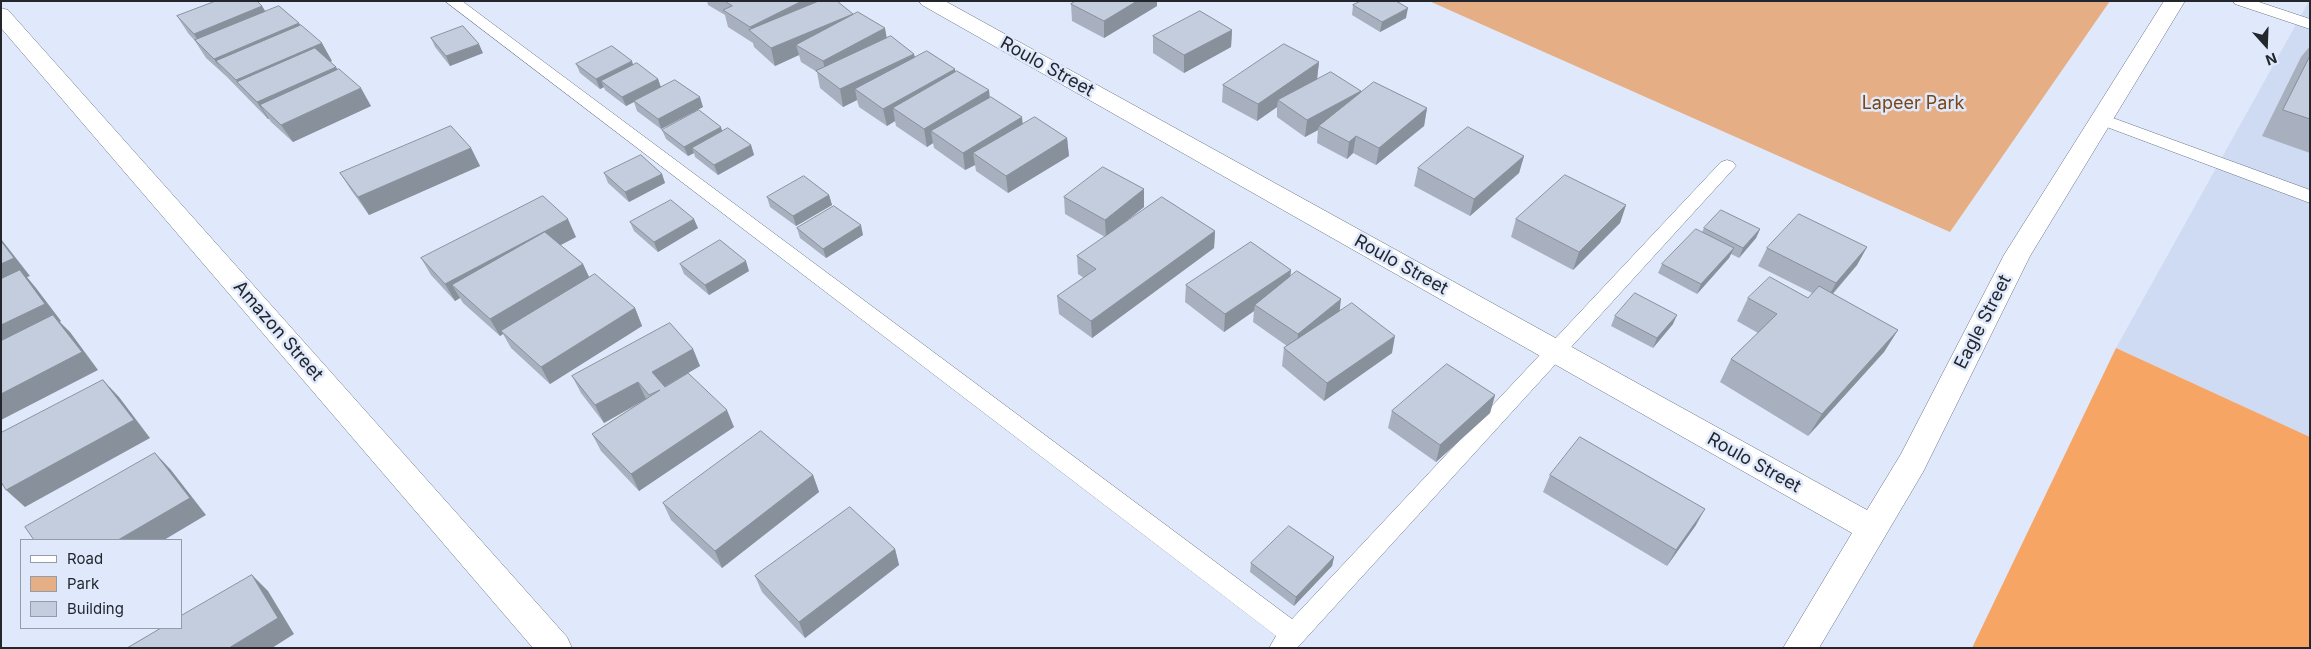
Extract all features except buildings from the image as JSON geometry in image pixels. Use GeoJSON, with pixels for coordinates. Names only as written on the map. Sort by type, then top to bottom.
{"type":"FeatureCollection","features":[{"type":"Feature","properties":{"kind":"street","name":"Roulo Street"},"geometry":{"type":"LineString","coordinates":[[929,1],[1873,529]]}},
{"type":"Feature","properties":{"kind":"street","name":"Eagle Street"},"geometry":{"type":"LineString","coordinates":[[1800,648],[1912,463],[2016,255],[2175,1]]}},
{"type":"Feature","properties":{"kind":"street","name":"Amazon Street"},"geometry":{"type":"LineString","coordinates":[[2,15],[555,648]]}},
{"type":"Feature","properties":{"kind":"lane"},"geometry":{"type":"LineString","coordinates":[[452,1],[1287,641],[1727,166]]}},
{"type":"Feature","properties":{"kind":"lane"},"geometry":{"type":"LineString","coordinates":[[2240,1],[2310,24]]}},
{"type":"Feature","properties":{"kind":"lane"},"geometry":{"type":"LineString","coordinates":[[2102,119],[2310,197]]}},
{"type":"Feature","properties":{"kind":"shaded area"},"geometry":{"type":"Polygon","coordinates":[[[2310,1],[2310,437],[2116,348],[2310,1]]]}},
{"type":"Feature","properties":{"kind":"shaded area"},"geometry":{"type":"Polygon","coordinates":[[[2116,348],[2310,437],[2310,648],[1972,648],[2116,348]]]}},
{"type":"Feature","properties":{"kind":"green space","name":"Lapeer Park"},"geometry":{"type":"Polygon","coordinates":[[[1429,1],[2110,1],[1950,232],[1429,1]]]}}]}
